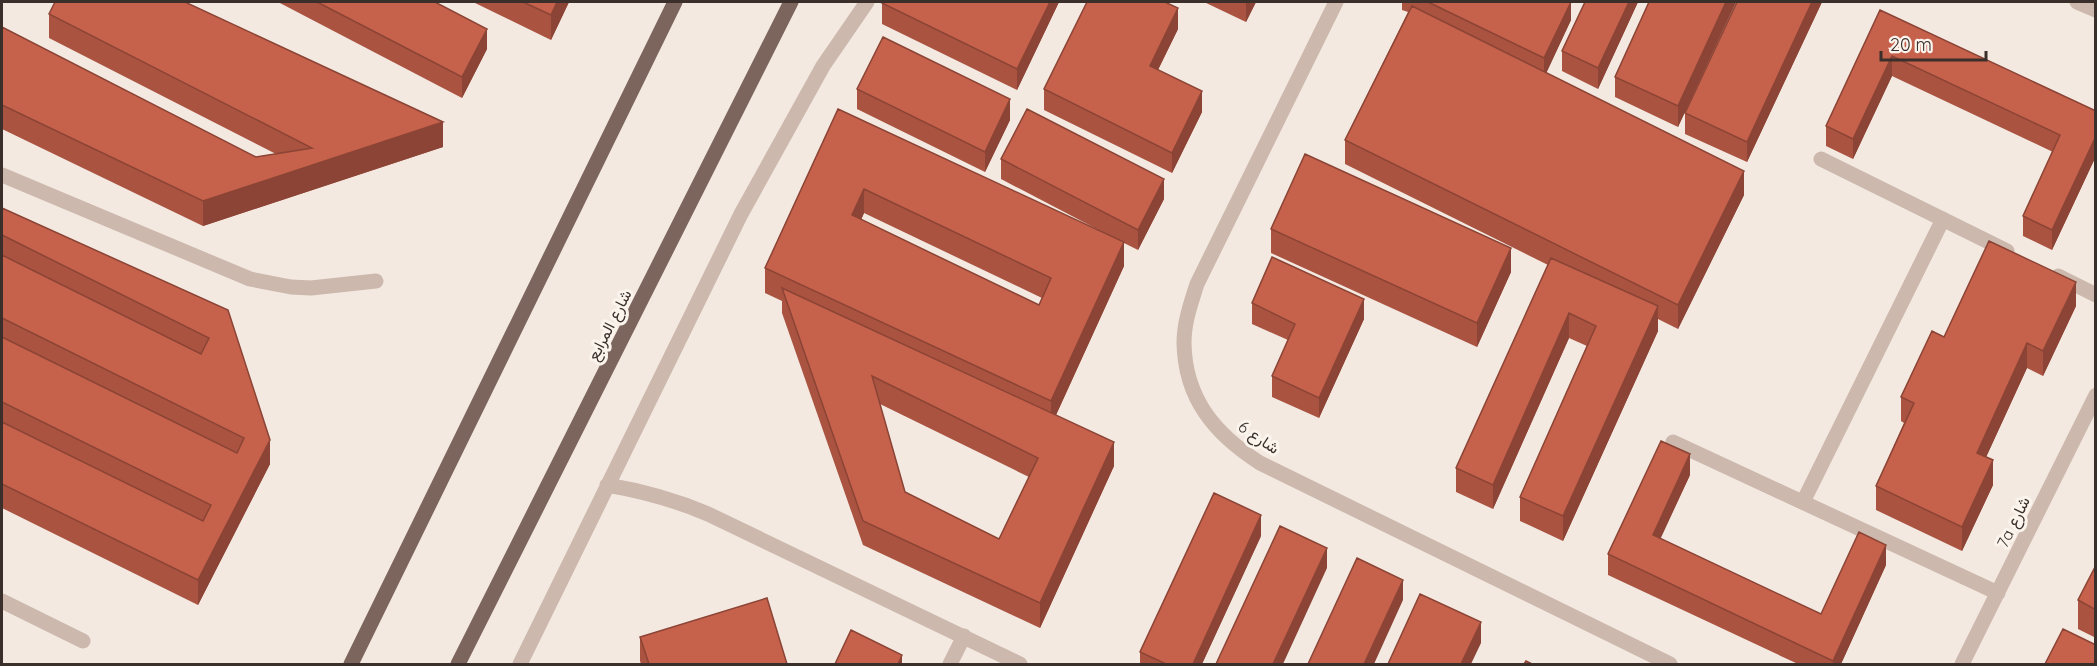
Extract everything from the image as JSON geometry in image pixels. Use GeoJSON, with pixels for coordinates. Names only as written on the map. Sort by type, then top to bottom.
{"type":"FeatureCollection","features":[{"type":"Feature","properties":{"kind":"main road"},"geometry":{"type":"LineString","coordinates":[[351,664],[675,2]]}},
{"type":"Feature","properties":{"kind":"main road","name":"شارع المرابع"},"geometry":{"type":"LineString","coordinates":[[459,664],[791,2]]}},
{"type":"Feature","properties":{"kind":"lane"},"geometry":{"type":"LineString","coordinates":[[520,664],[736,224],[823,66],[867,2]]}},
{"type":"Feature","properties":{"kind":"lane","name":"شارع 6"},"geometry":{"type":"LineString","coordinates":[[1336,2],[1197,284],[1188,312],[1184,342],[1188,372],[1198,400],[1213,425],[1235,447],[1260,463],[1670,664]]}},
{"type":"Feature","properties":{"kind":"lane"},"geometry":{"type":"LineString","coordinates":[[2077,2],[2096,10]]}},
{"type":"Feature","properties":{"kind":"lane"},"geometry":{"type":"LineString","coordinates":[[1821,159],[2023,259]]}},
{"type":"Feature","properties":{"kind":"lane"},"geometry":{"type":"LineString","coordinates":[[2,175],[250,279],[291,287],[310,288],[376,281]]}},
{"type":"Feature","properties":{"kind":"lane"},"geometry":{"type":"LineString","coordinates":[[1803,502],[1943,219]]}},
{"type":"Feature","properties":{"kind":"lane"},"geometry":{"type":"LineString","coordinates":[[2043,268],[2096,295]]}},
{"type":"Feature","properties":{"kind":"lane","name":"7a شارع"},"geometry":{"type":"LineString","coordinates":[[1962,664],[2096,394]]}},
{"type":"Feature","properties":{"kind":"lane"},"geometry":{"type":"LineString","coordinates":[[1673,442],[1998,593]]}},
{"type":"Feature","properties":{"kind":"lane"},"geometry":{"type":"LineString","coordinates":[[607,485],[644,491],[698,510],[1020,664]]}},
{"type":"Feature","properties":{"kind":"lane"},"geometry":{"type":"LineString","coordinates":[[2,601],[83,641]]}},
{"type":"Feature","properties":{"kind":"lane"},"geometry":{"type":"LineString","coordinates":[[950,664],[964,636]]}},
{"type":"Feature","properties":{"kind":"building"},"geometry":{"type":"Polygon","coordinates":[[[55,2],[185,2],[443,122],[203,201],[2,105],[2,27],[256,157],[312,148],[49,14],[55,2]]]}},
{"type":"Feature","properties":{"kind":"building"},"geometry":{"type":"Polygon","coordinates":[[[317,2],[435,2],[487,29],[462,77],[317,2]]]}},
{"type":"Feature","properties":{"kind":"building"},"geometry":{"type":"Polygon","coordinates":[[[523,2],[557,2],[551,15],[523,2]]]}},
{"type":"Feature","properties":{"kind":"building"},"geometry":{"type":"Polygon","coordinates":[[[883,2],[1050,2],[1017,69],[883,2]]]}},
{"type":"Feature","properties":{"kind":"building"},"geometry":{"type":"Polygon","coordinates":[[[1087,2],[1165,2],[1178,8],[1150,66],[1202,91],[1172,153],[1044,89],[1087,2]]]}},
{"type":"Feature","properties":{"kind":"building"},"geometry":{"type":"Polygon","coordinates":[[[1428,2],[1571,2],[1544,58],[1428,2]]]}},
{"type":"Feature","properties":{"kind":"building"},"geometry":{"type":"Polygon","coordinates":[[[1585,2],[1629,2],[1598,68],[1562,51],[1585,2]]]}},
{"type":"Feature","properties":{"kind":"building"},"geometry":{"type":"Polygon","coordinates":[[[1649,2],[1726,2],[1678,106],[1615,77],[1649,2]]]}},
{"type":"Feature","properties":{"kind":"building"},"geometry":{"type":"Polygon","coordinates":[[[1737,2],[1812,2],[1747,142],[1685,113],[1737,2]]]}},
{"type":"Feature","properties":{"kind":"building"},"geometry":{"type":"Polygon","coordinates":[[[1412,6],[1744,171],[1678,305],[1345,140],[1412,6]]]}},
{"type":"Feature","properties":{"kind":"building"},"geometry":{"type":"Polygon","coordinates":[[[1880,10],[2096,111],[2096,136],[2052,230],[2023,216],[2060,135],[1892,56],[1853,139],[1826,126],[1880,10]]]}},
{"type":"Feature","properties":{"kind":"building"},"geometry":{"type":"Polygon","coordinates":[[[883,37],[1010,99],[985,152],[857,89],[883,37]]]}},
{"type":"Feature","properties":{"kind":"building"},"geometry":{"type":"Polygon","coordinates":[[[838,109],[1124,242],[1051,401],[765,268],[838,109]],[[864,189],[852,215],[1039,305],[1051,278],[864,189]]]}},
{"type":"Feature","properties":{"kind":"building"},"geometry":{"type":"Polygon","coordinates":[[[1027,109],[1164,179],[1138,230],[1001,159],[1027,109]]]}},
{"type":"Feature","properties":{"kind":"building"},"geometry":{"type":"Polygon","coordinates":[[[1305,154],[1511,248],[1477,323],[1271,229],[1305,154]]]}},
{"type":"Feature","properties":{"kind":"building"},"geometry":{"type":"Polygon","coordinates":[[[2,208],[228,310],[270,440],[198,580],[2,484],[2,422],[203,521],[211,505],[2,402],[2,337],[237,453],[244,438],[2,318],[2,255],[201,354],[209,338],[2,235],[2,208]]]}},
{"type":"Feature","properties":{"kind":"building"},"geometry":{"type":"Polygon","coordinates":[[[1989,241],[2076,282],[2043,351],[2027,343],[1977,453],[1993,460],[1962,527],[1876,486],[1914,403],[1901,397],[1932,331],[1944,337],[1989,241]]]}},
{"type":"Feature","properties":{"kind":"building"},"geometry":{"type":"Polygon","coordinates":[[[1272,257],[1364,299],[1319,398],[1272,376],[1295,324],[1252,303],[1272,257]]]}},
{"type":"Feature","properties":{"kind":"building"},"geometry":{"type":"Polygon","coordinates":[[[1551,258],[1658,306],[1563,516],[1520,497],[1596,326],[1569,313],[1493,485],[1456,468],[1551,258]]]}},
{"type":"Feature","properties":{"kind":"building"},"geometry":{"type":"Polygon","coordinates":[[[782,288],[1114,442],[1040,603],[863,521],[782,288]],[[872,376],[905,492],[999,539],[1038,458],[872,376]]]}},
{"type":"Feature","properties":{"kind":"building"},"geometry":{"type":"Polygon","coordinates":[[[1661,441],[1690,454],[1653,535],[1821,614],[1859,532],[1886,545],[1833,661],[1608,554],[1661,441]]]}},
{"type":"Feature","properties":{"kind":"building"},"geometry":{"type":"Polygon","coordinates":[[[1214,493],[1261,515],[1193,664],[1166,664],[1140,652],[1214,493]]]}},
{"type":"Feature","properties":{"kind":"building"},"geometry":{"type":"Polygon","coordinates":[[[1280,526],[1327,548],[1273,664],[1216,664],[1280,526]]]}},
{"type":"Feature","properties":{"kind":"building"},"geometry":{"type":"Polygon","coordinates":[[[1357,558],[1403,580],[1364,664],[1308,664],[1357,558]]]}},
{"type":"Feature","properties":{"kind":"building"},"geometry":{"type":"Polygon","coordinates":[[[2096,565],[2096,610],[2078,600],[2096,565]]]}},
{"type":"Feature","properties":{"kind":"building"},"geometry":{"type":"Polygon","coordinates":[[[1420,594],[1481,622],[1461,664],[1388,664],[1420,594]]]}},
{"type":"Feature","properties":{"kind":"building"},"geometry":{"type":"Polygon","coordinates":[[[767,598],[787,664],[649,664],[640,637],[767,598]]]}},
{"type":"Feature","properties":{"kind":"building"},"geometry":{"type":"Polygon","coordinates":[[[2063,629],[2096,645],[2096,664],[2045,664],[2063,629]]]}},
{"type":"Feature","properties":{"kind":"building"},"geometry":{"type":"Polygon","coordinates":[[[851,630],[902,655],[898,664],[835,664],[851,630]]]}}]}
